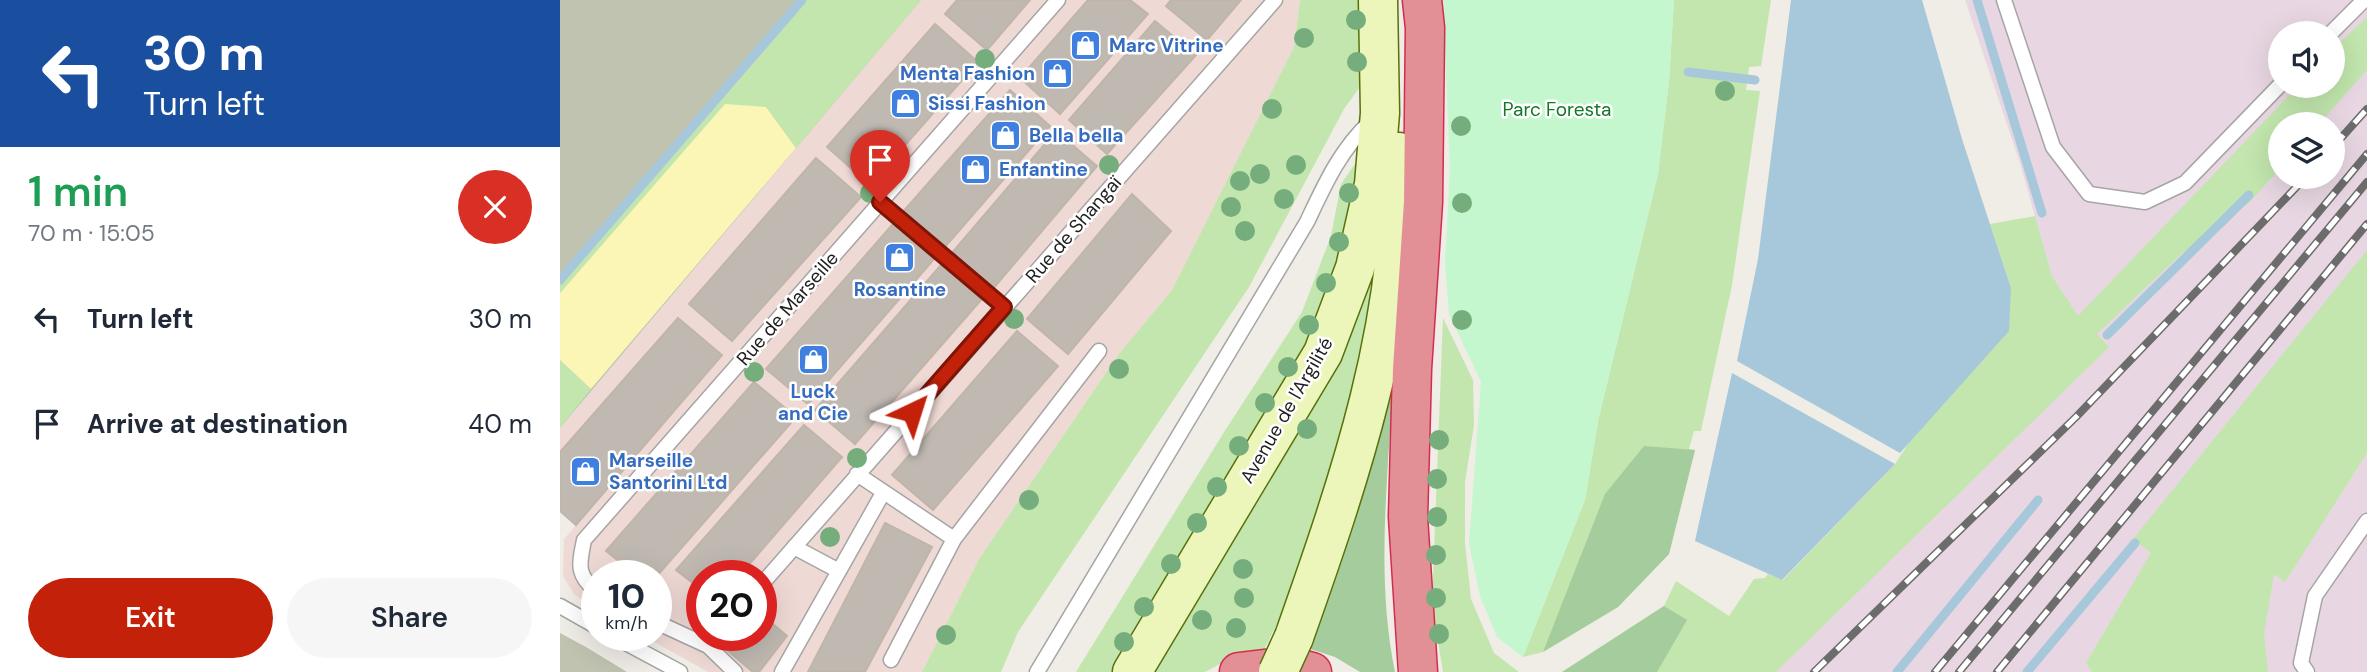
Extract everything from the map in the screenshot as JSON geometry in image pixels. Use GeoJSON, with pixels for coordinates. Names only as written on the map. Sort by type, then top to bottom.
{"type":"FeatureCollection","features":[{"type":"Feature","properties":{"kind":"highway"},"geometry":{"type":"LineString","coordinates":[[1419,672],[1408,517],[1412,369],[1423,202],[1425,28],[1422,0]]}},
{"type":"Feature","properties":{"kind":"highway"},"geometry":{"type":"LineString","coordinates":[[1239,672],[1290,666],[1312,672]]}},
{"type":"Feature","properties":{"kind":"street","name":"Avenue de l'Argilité"},"geometry":{"type":"LineString","coordinates":[[1132,672],[1323,353],[1355,268],[1374,184],[1380,113],[1378,0]]}},
{"type":"Feature","properties":{"kind":"street"},"geometry":{"type":"LineString","coordinates":[[1278,672],[1294,637],[1348,484],[1377,368],[1395,261],[1399,171],[1396,58],[1389,0]]}},
{"type":"Feature","properties":{"kind":"lane","name":"Rue de Marseille"},"geometry":{"type":"LineString","coordinates":[[581,572],[579,565],[584,540],[1058,0]]}},
{"type":"Feature","properties":{"kind":"lane","name":"Rue de Shangaï"},"geometry":{"type":"LineString","coordinates":[[777,566],[1275,0]]}},
{"type":"Feature","properties":{"kind":"lane"},"geometry":{"type":"LineString","coordinates":[[2004,0],[2053,147],[2090,194],[2145,202],[2185,183],[2268,97]]}},
{"type":"Feature","properties":{"kind":"lane"},"geometry":{"type":"LineString","coordinates":[[2343,21],[2364,0]]}},
{"type":"Feature","properties":{"kind":"lane"},"geometry":{"type":"LineString","coordinates":[[1037,672],[1307,222],[1336,162],[1354,137],[1380,113]]}},
{"type":"Feature","properties":{"kind":"lane"},"geometry":{"type":"LineString","coordinates":[[880,202],[1004,307]]}},
{"type":"Feature","properties":{"kind":"lane"},"geometry":{"type":"LineString","coordinates":[[891,660],[954,539],[1099,351]]}},
{"type":"Feature","properties":{"kind":"lane"},"geometry":{"type":"LineString","coordinates":[[857,474],[954,539]]}},
{"type":"Feature","properties":{"kind":"lane"},"geometry":{"type":"LineString","coordinates":[[782,672],[883,493]]}},
{"type":"Feature","properties":{"kind":"lane"},"geometry":{"type":"LineString","coordinates":[[2307,672],[2301,663],[2315,596],[2367,521]]}},
{"type":"Feature","properties":{"kind":"lane"},"geometry":{"type":"LineString","coordinates":[[794,547],[839,571]]}},
{"type":"Feature","properties":{"kind":"lane"},"geometry":{"type":"LineString","coordinates":[[560,606],[581,618]]}},
{"type":"Feature","properties":{"kind":"lane"},"geometry":{"type":"LineString","coordinates":[[641,651],[680,672]]}},
{"type":"Feature","properties":{"kind":"lane"},"geometry":{"type":"LineString","coordinates":[[721,651],[735,672]]}},
{"type":"Feature","properties":{"kind":"shaded area"},"geometry":{"type":"Polygon","coordinates":[[[560,0],[921,0],[560,428],[560,0]]]}},
{"type":"Feature","properties":{"kind":"shaded area"},"geometry":{"type":"Polygon","coordinates":[[[921,0],[1300,0],[1294,47],[1172,290],[1118,355],[979,559],[922,672],[708,672],[671,651],[672,560],[581,560],[581,599],[574,594],[563,576],[564,539],[576,525],[560,511],[560,428],[921,0]]]}},
{"type":"Feature","properties":{"kind":"shaded area"},"geometry":{"type":"Polygon","coordinates":[[[1965,0],[2367,0],[2367,672],[1719,672],[2060,289],[2052,276],[2019,160],[1965,0]]]}},
{"type":"Feature","properties":{"kind":"shaded area"},"geometry":{"type":"Polygon","coordinates":[[[560,633],[581,644],[581,651],[593,651],[627,672],[560,672],[560,633]]]}},
{"type":"Feature","properties":{"kind":"green space"},"geometry":{"type":"Polygon","coordinates":[[[802,0],[921,0],[796,148],[766,107],[725,105],[560,293],[560,280],[802,0]]]}},
{"type":"Feature","properties":{"kind":"green space"},"geometry":{"type":"Polygon","coordinates":[[[1300,0],[1361,0],[1362,84],[1344,109],[1249,287],[1018,632],[1001,672],[922,672],[979,559],[1118,355],[1172,290],[1294,47],[1300,0]]]}},
{"type":"Feature","properties":{"kind":"green space","name":"Parc Foresta"},"geometry":{"type":"Polygon","coordinates":[[[1443,0],[1674,0],[1669,81],[1658,174],[1598,421],[1585,500],[1523,657],[1497,637],[1480,596],[1469,544],[1481,382],[1449,314],[1445,263],[1450,168],[1443,0]]]}},
{"type":"Feature","properties":{"kind":"green space"},"geometry":{"type":"Polygon","coordinates":[[[1674,0],[1771,0],[1761,66],[1749,67],[1746,90],[1760,91],[1732,285],[1701,431],[1694,431],[1689,449],[1695,450],[1669,554],[1618,607],[1543,652],[1523,657],[1585,500],[1598,421],[1658,174],[1669,81],[1674,0]]]}},
{"type":"Feature","properties":{"kind":"green space"},"geometry":{"type":"Polygon","coordinates":[[[2367,17],[2367,70],[2345,95],[2345,38],[2367,17]]]}},
{"type":"Feature","properties":{"kind":"green space"},"geometry":{"type":"Polygon","coordinates":[[[2287,98],[2342,98],[2330,112],[2273,112],[2287,98]]]}},
{"type":"Feature","properties":{"kind":"green space"},"geometry":{"type":"Polygon","coordinates":[[[2268,117],[2268,182],[2251,201],[2180,255],[2097,334],[2109,347],[1776,672],[1562,672],[1664,606],[1676,581],[1729,616],[1754,579],[1765,578],[1768,574],[1783,580],[1895,464],[2011,288],[1990,224],[2035,216],[2052,276],[2078,316],[2268,117]]]}},
{"type":"Feature","properties":{"kind":"green space"},"geometry":{"type":"Polygon","coordinates":[[[1360,157],[1333,279],[1306,345],[1113,672],[1076,672],[1226,429],[1302,312],[1331,236],[1341,184],[1360,157]]]}},
{"type":"Feature","properties":{"kind":"green space"},"geometry":{"type":"Polygon","coordinates":[[[2367,250],[2367,453],[2285,582],[2274,574],[2264,633],[2268,672],[2092,672],[2086,663],[2151,553],[2133,539],[2367,250]]]}},
{"type":"Feature","properties":{"kind":"green space"},"geometry":{"type":"Polygon","coordinates":[[[1373,256],[1361,349],[1324,495],[1297,577],[1261,655],[1227,660],[1205,672],[1145,672],[1373,256]]]}},
{"type":"Feature","properties":{"kind":"green space"},"geometry":{"type":"Polygon","coordinates":[[[1443,318],[1473,380],[1474,425],[1465,482],[1465,543],[1471,599],[1494,653],[1519,672],[1443,672],[1432,604],[1443,318]]]}},
{"type":"Feature","properties":{"kind":"green space"},"geometry":{"type":"Polygon","coordinates":[[[560,360],[591,389],[560,428],[560,360]]]}},
{"type":"Feature","properties":{"kind":"green space"},"geometry":{"type":"Polygon","coordinates":[[[1394,360],[1384,556],[1385,595],[1395,672],[1360,672],[1335,657],[1304,647],[1394,360]]]}},
{"type":"Feature","properties":{"kind":"green space"},"geometry":{"type":"Polygon","coordinates":[[[1644,446],[1695,450],[1669,554],[1618,607],[1543,652],[1605,494],[1644,446]]]}},
{"type":"Feature","properties":{"kind":"green space"},"geometry":{"type":"Polygon","coordinates":[[[1664,606],[1687,620],[1657,672],[1562,672],[1664,606]]]}},
{"type":"Feature","properties":{"kind":"sand"},"geometry":{"type":"Polygon","coordinates":[[[725,104],[766,107],[796,148],[591,389],[560,360],[560,293],[725,104]]]}},
{"type":"Feature","properties":{"kind":"water"},"geometry":{"type":"Polygon","coordinates":[[[1791,0],[1922,0],[1962,139],[2011,288],[2009,331],[1900,453],[1737,361],[1758,259],[1791,0]]]}},
{"type":"Feature","properties":{"kind":"water"},"geometry":{"type":"Polygon","coordinates":[[[1732,373],[1895,464],[1782,580],[1695,541],[1732,373]]]}},
{"type":"Feature","properties":{"kind":"building"},"geometry":{"type":"Polygon","coordinates":[[[957,0],[1030,0],[987,50],[945,14],[957,0]]]}},
{"type":"Feature","properties":{"kind":"building"},"geometry":{"type":"Polygon","coordinates":[[[1088,0],[1130,0],[1148,14],[1060,114],[1020,78],[1088,0]]]}},
{"type":"Feature","properties":{"kind":"building"},"geometry":{"type":"Polygon","coordinates":[[[1171,0],[1241,0],[1207,40],[1166,6],[1171,0]]]}},
{"type":"Feature","properties":{"kind":"building"},"geometry":{"type":"Polygon","coordinates":[[[1155,21],[1196,55],[1107,154],[1069,120],[1155,21]]]}},
{"type":"Feature","properties":{"kind":"building"},"geometry":{"type":"Polygon","coordinates":[[[935,24],[978,62],[870,185],[827,147],[935,24]]]}},
{"type":"Feature","properties":{"kind":"building"},"geometry":{"type":"Polygon","coordinates":[[[1010,90],[1050,126],[944,248],[902,213],[1010,90]]]}},
{"type":"Feature","properties":{"kind":"building"},"geometry":{"type":"Polygon","coordinates":[[[1056,131],[1097,166],[992,290],[951,254],[1056,131]]]}},
{"type":"Feature","properties":{"kind":"building"},"geometry":{"type":"Polygon","coordinates":[[[816,158],[861,197],[732,341],[689,304],[816,158]]]}},
{"type":"Feature","properties":{"kind":"building"},"geometry":{"type":"Polygon","coordinates":[[[1132,194],[1171,231],[1068,354],[1027,319],[1132,194]]]}},
{"type":"Feature","properties":{"kind":"building"},"geometry":{"type":"Polygon","coordinates":[[[893,224],[934,259],[808,404],[766,369],[893,224]]]}},
{"type":"Feature","properties":{"kind":"building"},"geometry":{"type":"Polygon","coordinates":[[[941,265],[981,300],[855,444],[815,410],[941,265]]]}},
{"type":"Feature","properties":{"kind":"building"},"geometry":{"type":"Polygon","coordinates":[[[678,318],[722,355],[576,525],[560,511],[560,452],[678,318]]]}},
{"type":"Feature","properties":{"kind":"building"},"geometry":{"type":"Polygon","coordinates":[[[1017,331],[1058,366],[933,510],[892,475],[1017,331]]]}},
{"type":"Feature","properties":{"kind":"building"},"geometry":{"type":"Polygon","coordinates":[[[754,382],[796,417],[671,560],[617,560],[606,551],[754,382]]]}},
{"type":"Feature","properties":{"kind":"building"},"geometry":{"type":"Polygon","coordinates":[[[804,425],[842,457],[753,560],[686,560],[686,578],[676,570],[804,425]]]}},
{"type":"Feature","properties":{"kind":"building"},"geometry":{"type":"Polygon","coordinates":[[[885,523],[932,547],[865,672],[808,672],[885,523]]]}},
{"type":"Feature","properties":{"kind":"building"},"geometry":{"type":"Polygon","coordinates":[[[777,628],[787,636],[777,649],[777,628]]]}},
{"type":"Feature","properties":{"kind":"building"},"geometry":{"type":"Polygon","coordinates":[[[728,651],[775,651],[759,672],[753,672],[728,651]]]}},
{"type":"Feature","properties":{"kind":"waterway"},"geometry":{"type":"LineString","coordinates":[[560,280],[802,0]]}},
{"type":"Feature","properties":{"kind":"waterway"},"geometry":{"type":"LineString","coordinates":[[1977,0],[2042,213]]}},
{"type":"Feature","properties":{"kind":"waterway"},"geometry":{"type":"LineString","coordinates":[[1688,72],[1755,80]]}},
{"type":"Feature","properties":{"kind":"waterway"},"geometry":{"type":"LineString","coordinates":[[2107,335],[2249,195]]}},
{"type":"Feature","properties":{"kind":"waterway"},"geometry":{"type":"LineString","coordinates":[[1897,672],[2038,500]]}},
{"type":"Feature","properties":{"kind":"waterway"},"geometry":{"type":"LineString","coordinates":[[2027,672],[2135,543]]}},
{"type":"Feature","properties":{"kind":"railway"},"geometry":{"type":"LineString","coordinates":[[2345,134],[2367,109]]}},
{"type":"Feature","properties":{"kind":"railway"},"geometry":{"type":"LineString","coordinates":[[1935,672],[2367,154]]}},
{"type":"Feature","properties":{"kind":"railway"},"geometry":{"type":"LineString","coordinates":[[1959,672],[2367,182]]}},
{"type":"Feature","properties":{"kind":"railway"},"geometry":{"type":"LineString","coordinates":[[1814,672],[2077,416],[2295,189]]}},
{"type":"Feature","properties":{"kind":"railway"},"geometry":{"type":"LineString","coordinates":[[1997,672],[2367,224]]}},
{"type":"Feature","properties":{"kind":"place","name":"Marc Vitrine"},"geometry":{"type":"Point","coordinates":[1086,45]}},
{"type":"Feature","properties":{"kind":"place","name":"Menta Fashion"},"geometry":{"type":"Point","coordinates":[1058,73]}},
{"type":"Feature","properties":{"kind":"place","name":"Sissi Fashion"},"geometry":{"type":"Point","coordinates":[905,103]}},
{"type":"Feature","properties":{"kind":"place","name":"Bella bella"},"geometry":{"type":"Point","coordinates":[1006,135]}},
{"type":"Feature","properties":{"kind":"place","name":"Enfantine"},"geometry":{"type":"Point","coordinates":[976,169]}},
{"type":"Feature","properties":{"kind":"place","name":"Rosantine"},"geometry":{"type":"Point","coordinates":[900,258]}},
{"type":"Feature","properties":{"kind":"place","name":"Luck and Cie"},"geometry":{"type":"Point","coordinates":[813,360]}},
{"type":"Feature","properties":{"kind":"place","name":"Marseille Santorini Ltd"},"geometry":{"type":"Point","coordinates":[586,471]}},
{"type":"Feature","properties":{"kind":"route"},"geometry":{"type":"LineString","coordinates":[[880,202],[1004,307],[912,412]]}}]}
